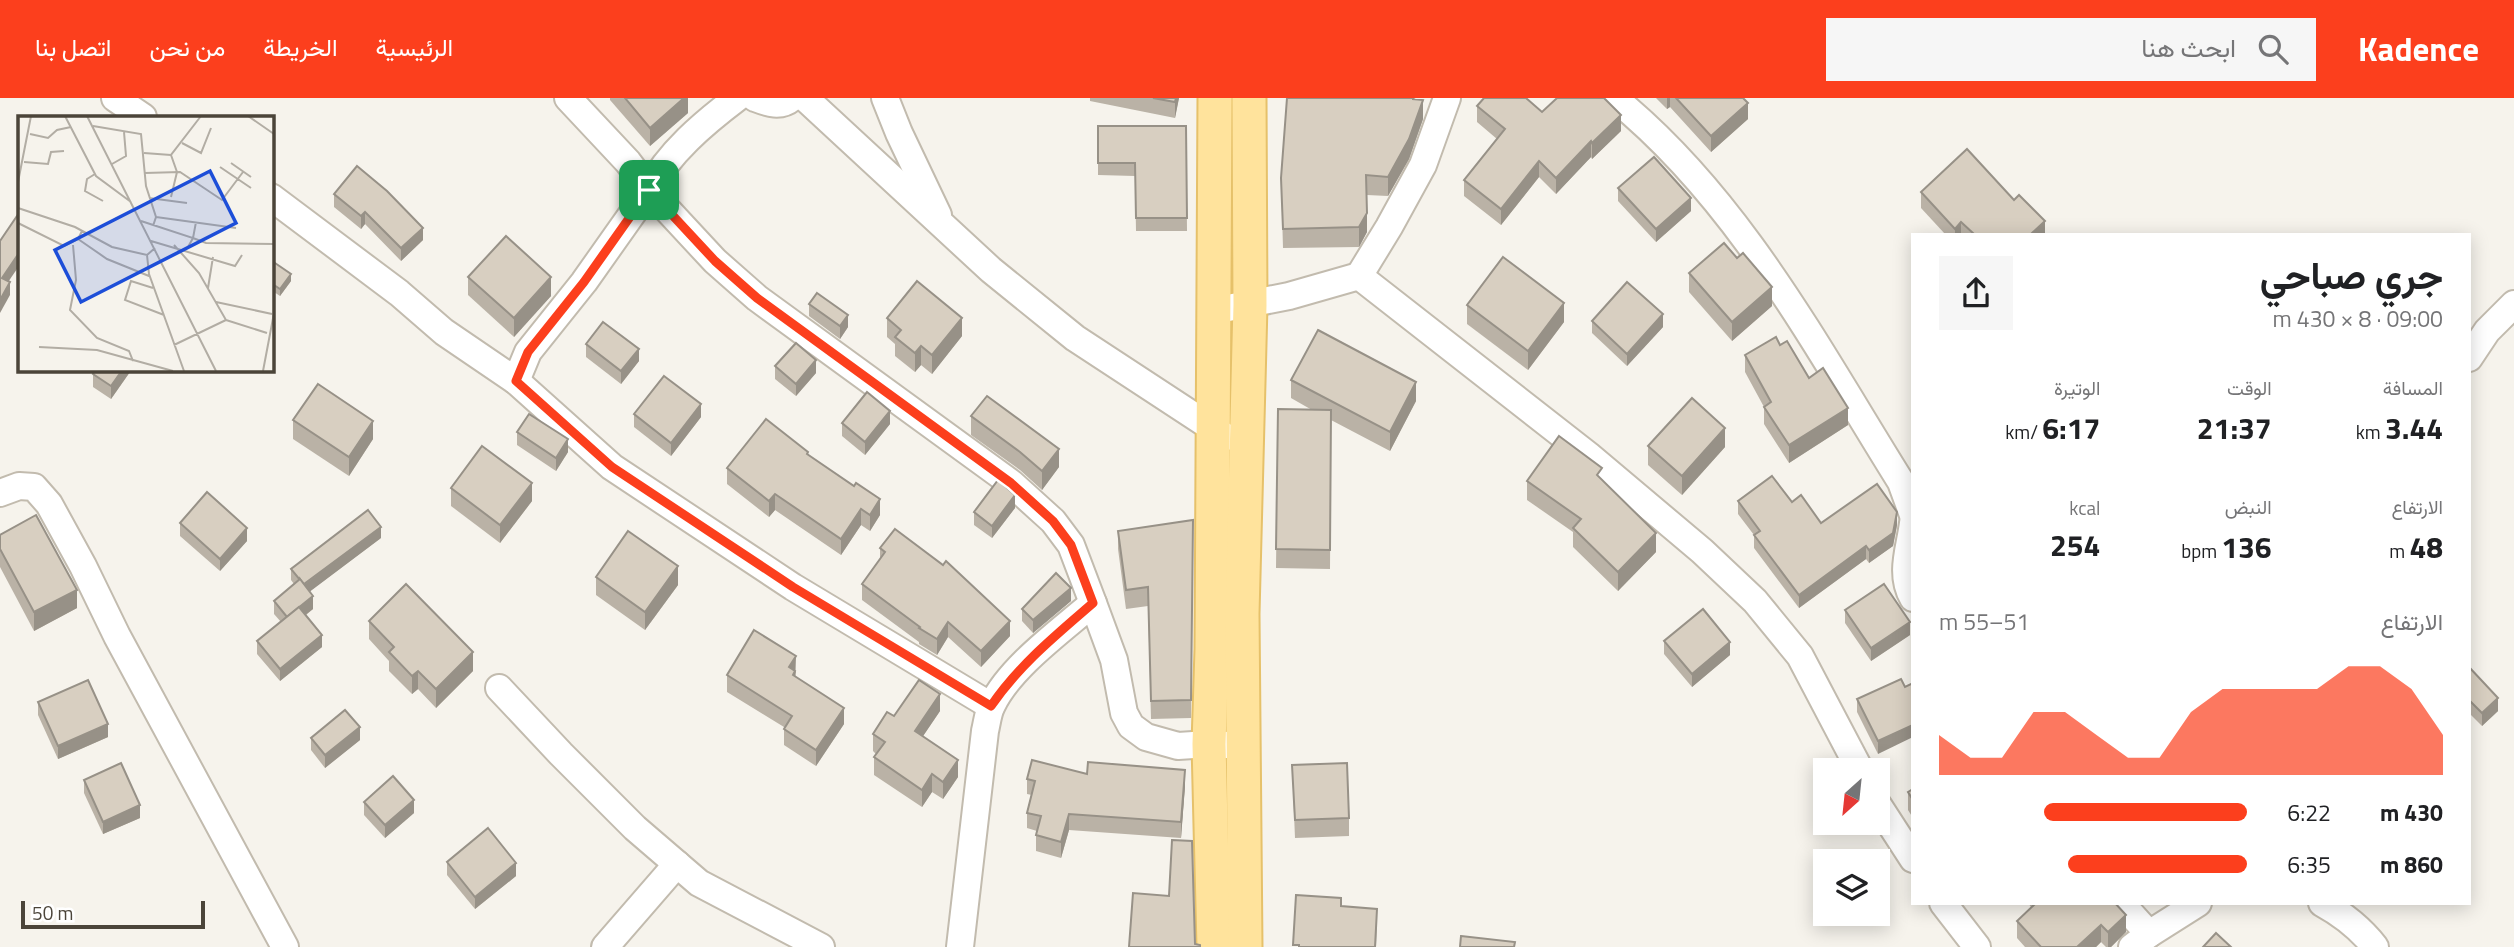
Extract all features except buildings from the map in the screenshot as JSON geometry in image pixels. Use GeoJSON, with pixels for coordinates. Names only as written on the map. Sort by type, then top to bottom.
{"type":"FeatureCollection","features":[{"type":"Feature","properties":{"kind":"main road"},"geometry":{"type":"LineString","coordinates":[[1214,947],[1209,744],[1215,98]]}},
{"type":"Feature","properties":{"kind":"main road"},"geometry":{"type":"LineString","coordinates":[[1245,947],[1241,614],[1250,305],[1249,98]]}},
{"type":"Feature","properties":{"kind":"street"},"geometry":{"type":"LineString","coordinates":[[115,98],[142,116]]}},
{"type":"Feature","properties":{"kind":"street"},"geometry":{"type":"LineString","coordinates":[[568,98],[715,261],[757,298],[1011,483],[1053,521],[1071,545],[1114,660],[1124,713],[1131,726],[1146,737],[1178,746],[1242,746]]}},
{"type":"Feature","properties":{"kind":"street"},"geometry":{"type":"LineString","coordinates":[[516,381],[528,352],[584,282],[669,159],[737,98]]}},
{"type":"Feature","properties":{"kind":"street"},"geometry":{"type":"LineString","coordinates":[[755,98],[770,104],[785,104],[792,98]]}},
{"type":"Feature","properties":{"kind":"street"},"geometry":{"type":"LineString","coordinates":[[805,98],[991,270],[1075,338],[1214,430],[1246,448]]}},
{"type":"Feature","properties":{"kind":"street"},"geometry":{"type":"LineString","coordinates":[[885,98],[898,132],[943,226]]}},
{"type":"Feature","properties":{"kind":"street"},"geometry":{"type":"LineString","coordinates":[[1213,312],[1289,296],[1359,276],[1423,165],[1447,98]]}},
{"type":"Feature","properties":{"kind":"street"},"geometry":{"type":"LineString","coordinates":[[1614,98],[1639,118],[1696,176],[1777,283],[1901,482],[1911,510]]}},
{"type":"Feature","properties":{"kind":"street"},"geometry":{"type":"LineString","coordinates":[[273,198],[399,293],[444,332],[516,381],[612,467],[793,587],[991,706]]}},
{"type":"Feature","properties":{"kind":"street"},"geometry":{"type":"LineString","coordinates":[[1359,276],[1588,455],[1702,551],[1755,601],[1800,656],[1854,758]]}},
{"type":"Feature","properties":{"kind":"street"},"geometry":{"type":"LineString","coordinates":[[2471,355],[2487,331],[2514,304]]}},
{"type":"Feature","properties":{"kind":"street"},"geometry":{"type":"LineString","coordinates":[[0,493],[19,486],[34,487],[49,504],[285,947]]}},
{"type":"Feature","properties":{"kind":"street"},"geometry":{"type":"LineString","coordinates":[[1911,534],[1904,572],[1911,595]]}},
{"type":"Feature","properties":{"kind":"street"},"geometry":{"type":"LineString","coordinates":[[960,947],[985,732],[991,706],[1008,681],[1093,603]]}},
{"type":"Feature","properties":{"kind":"street"},"geometry":{"type":"LineString","coordinates":[[499,688],[626,819],[699,883],[821,947]]}},
{"type":"Feature","properties":{"kind":"street"},"geometry":{"type":"LineString","coordinates":[[1890,824],[1911,856]]}},
{"type":"Feature","properties":{"kind":"street"},"geometry":{"type":"LineString","coordinates":[[605,947],[677,864]]}},
{"type":"Feature","properties":{"kind":"street"},"geometry":{"type":"LineString","coordinates":[[1945,905],[1977,947]]}},
{"type":"Feature","properties":{"kind":"street"},"geometry":{"type":"LineString","coordinates":[[2122,905],[2141,941],[2195,905]]}},
{"type":"Feature","properties":{"kind":"street"},"geometry":{"type":"LineString","coordinates":[[2325,905],[2345,918],[2375,947]]}},
{"type":"Feature","properties":{"kind":"route"},"geometry":{"type":"LineString","coordinates":[[649,190],[715,261],[757,298],[1011,483],[1053,521],[1071,545],[1093,603],[1008,681],[991,706],[793,587],[612,467],[516,381],[528,352],[584,282],[649,190]]}}]}
